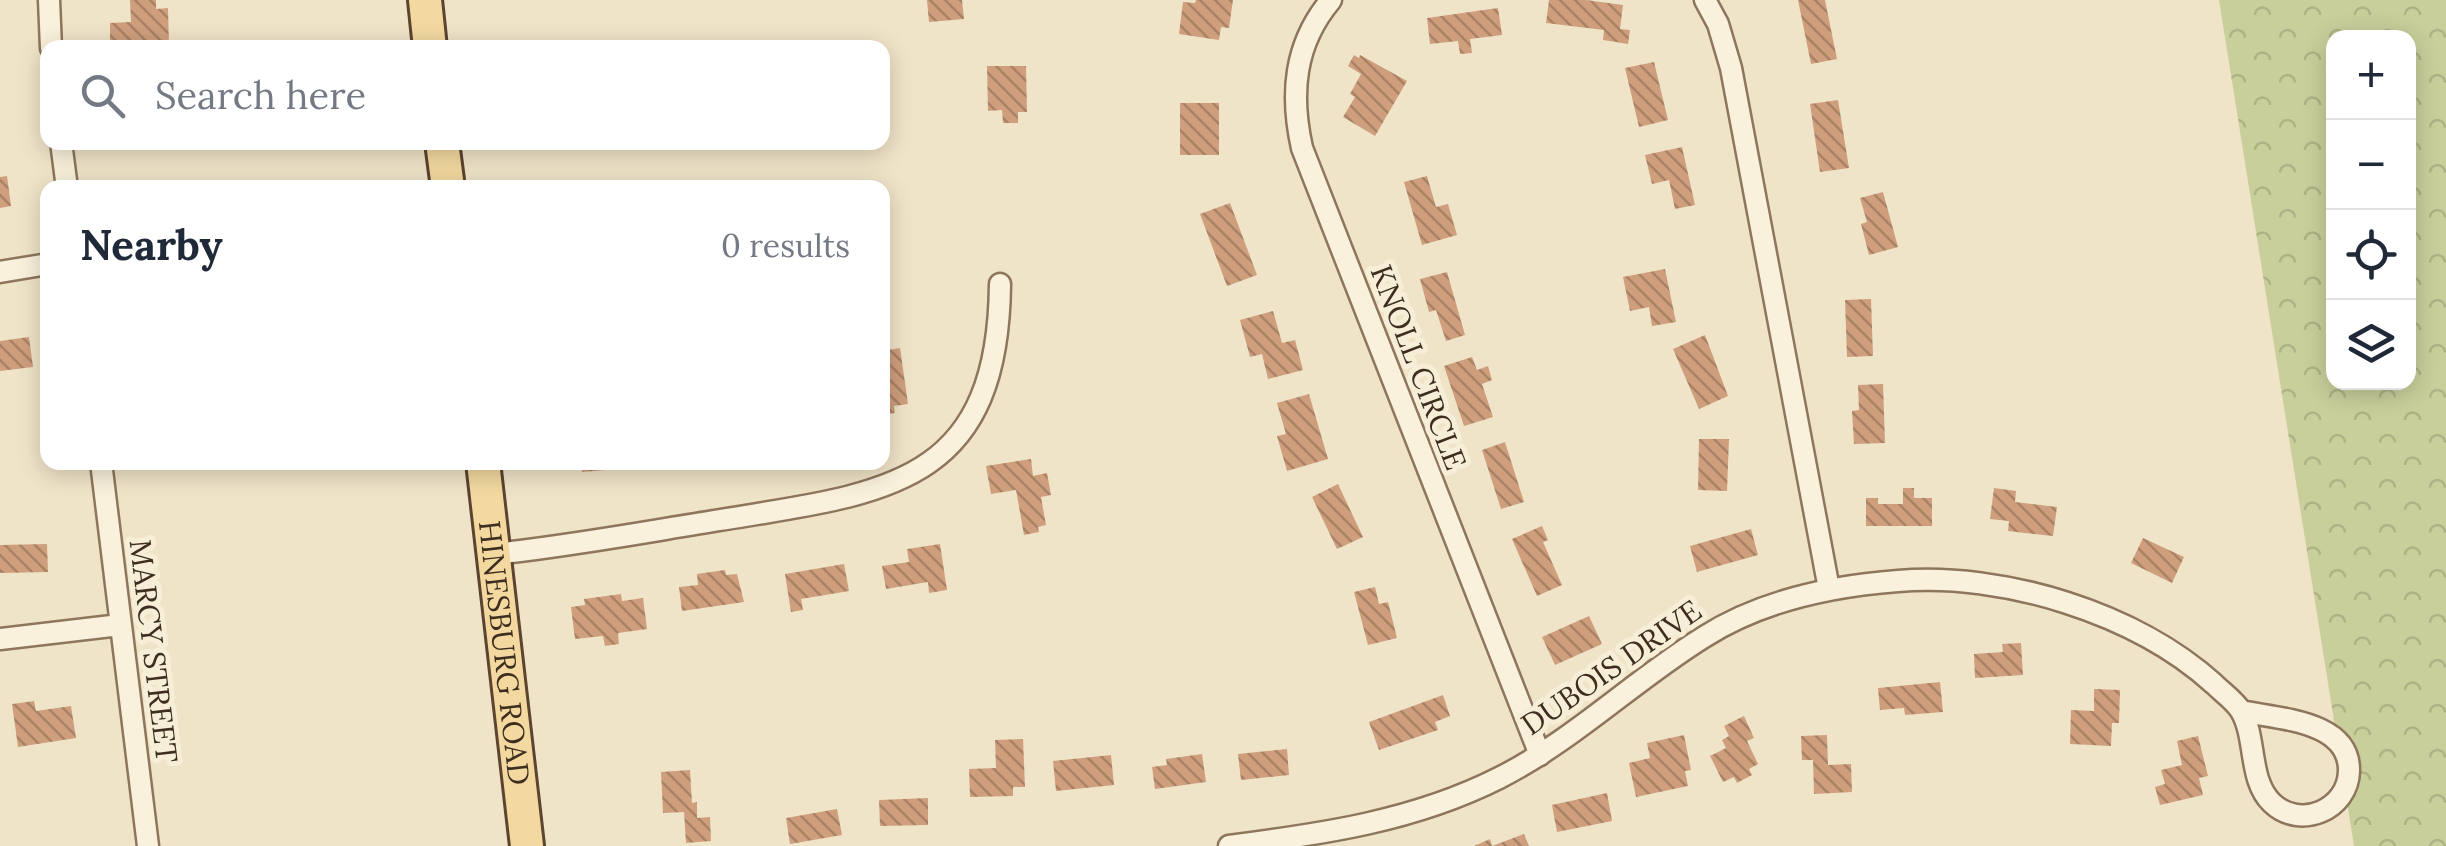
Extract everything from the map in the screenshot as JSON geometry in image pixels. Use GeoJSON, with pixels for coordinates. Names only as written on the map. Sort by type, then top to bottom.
{"type":"FeatureCollection","features":[{"type":"Feature","properties":{"kind":"main road"},"geometry":{"type":"LineString","coordinates":[[424,0],[429,40]]}},
{"type":"Feature","properties":{"kind":"main road"},"geometry":{"type":"LineString","coordinates":[[443,150],[447,180]]}},
{"type":"Feature","properties":{"kind":"main road","name":"HINESBURG ROAD"},"geometry":{"type":"LineString","coordinates":[[483,470],[527,846]]}},
{"type":"Feature","properties":{"kind":"street"},"geometry":{"type":"LineString","coordinates":[[49,0],[51,40]]}},
{"type":"Feature","properties":{"kind":"street","name":"KNOLL CIRCLE"},"geometry":{"type":"LineString","coordinates":[[1331,0],[1310,30],[1298,62],[1294,97],[1302,148],[1540,755]]}},
{"type":"Feature","properties":{"kind":"street"},"geometry":{"type":"LineString","coordinates":[[1705,0],[1718,24],[1732,68],[1829,589]]}},
{"type":"Feature","properties":{"kind":"street"},"geometry":{"type":"LineString","coordinates":[[62,150],[66,180]]}},
{"type":"Feature","properties":{"kind":"street"},"geometry":{"type":"LineString","coordinates":[[0,272],[40,265]]}},
{"type":"Feature","properties":{"kind":"street"},"geometry":{"type":"LineString","coordinates":[[494,554],[788,509],[887,487],[918,472],[946,450],[982,400],[992,375],[997,343],[1000,284]]}},
{"type":"Feature","properties":{"kind":"street","name":"MARCY STREET"},"geometry":{"type":"LineString","coordinates":[[101,470],[148,846]]}},
{"type":"Feature","properties":{"kind":"street","name":"DUBOIS DRIVE"},"geometry":{"type":"LineString","coordinates":[[1229,846],[1358,827],[1466,794],[1585,726],[1705,636],[1760,610],[1829,589],[1943,580],[2043,596],[2103,617],[2165,648],[2198,670],[2241,711]]}},
{"type":"Feature","properties":{"kind":"street"},"geometry":{"type":"LineString","coordinates":[[0,639],[120,625]]}},
{"type":"Feature","properties":{"kind":"street"},"geometry":{"type":"LineString","coordinates":[[2241,711],[2314,726],[2331,734],[2344,749],[2349,766],[2347,784],[2339,800],[2308,816],[2290,814],[2274,805],[2261,787],[2241,711]]}},
{"type":"Feature","properties":{"kind":"green space"},"geometry":{"type":"Polygon","coordinates":[[[2219,0],[2446,0],[2446,846],[2354,846],[2219,0]]]}},
{"type":"Feature","properties":{"kind":"building"},"geometry":{"type":"Polygon","coordinates":[[[130,0],[156,0],[156,9],[168,8],[169,40],[110,40],[110,23],[131,22],[130,0]]]}},
{"type":"Feature","properties":{"kind":"building"},"geometry":{"type":"Polygon","coordinates":[[[927,0],[962,0],[964,19],[929,22],[927,0]]]}},
{"type":"Feature","properties":{"kind":"building"},"geometry":{"type":"Polygon","coordinates":[[[1233,0],[1229,28],[1221,27],[1219,40],[1179,34],[1183,2],[1233,0]]]}},
{"type":"Feature","properties":{"kind":"building"},"geometry":{"type":"Polygon","coordinates":[[[1549,0],[1623,5],[1620,29],[1630,30],[1628,44],[1603,40],[1604,30],[1546,23],[1549,0]]]}},
{"type":"Feature","properties":{"kind":"building"},"geometry":{"type":"Polygon","coordinates":[[[1798,0],[1825,0],[1837,59],[1811,64],[1798,0]]]}},
{"type":"Feature","properties":{"kind":"building"},"geometry":{"type":"Polygon","coordinates":[[[1498,8],[1502,35],[1470,39],[1472,53],[1460,54],[1458,41],[1430,44],[1427,18],[1498,8]]]}},
{"type":"Feature","properties":{"kind":"building"},"geometry":{"type":"Polygon","coordinates":[[[1354,55],[1407,81],[1375,136],[1343,117],[1355,97],[1350,94],[1361,74],[1348,66],[1354,55]]]}},
{"type":"Feature","properties":{"kind":"building"},"geometry":{"type":"Polygon","coordinates":[[[1654,62],[1668,120],[1639,127],[1625,68],[1654,62]]]}},
{"type":"Feature","properties":{"kind":"building"},"geometry":{"type":"Polygon","coordinates":[[[987,66],[1026,66],[1027,112],[1018,112],[1018,123],[1003,123],[1002,110],[988,111],[987,66]]]}},
{"type":"Feature","properties":{"kind":"building"},"geometry":{"type":"Polygon","coordinates":[[[1838,100],[1849,168],[1820,172],[1810,104],[1838,100]]]}},
{"type":"Feature","properties":{"kind":"building"},"geometry":{"type":"Polygon","coordinates":[[[1180,103],[1219,103],[1219,155],[1180,155],[1180,103]]]}},
{"type":"Feature","properties":{"kind":"building"},"geometry":{"type":"Polygon","coordinates":[[[1682,147],[1695,205],[1675,209],[1669,180],[1652,184],[1645,155],[1682,147]]]}},
{"type":"Feature","properties":{"kind":"building"},"geometry":{"type":"Polygon","coordinates":[[[7,176],[11,206],[0,208],[0,177],[7,176]]]}},
{"type":"Feature","properties":{"kind":"building"},"geometry":{"type":"Polygon","coordinates":[[[1427,176],[1436,207],[1448,204],[1457,235],[1422,245],[1404,182],[1427,176]]]}},
{"type":"Feature","properties":{"kind":"building"},"geometry":{"type":"Polygon","coordinates":[[[1883,192],[1898,247],[1869,255],[1861,224],[1867,222],[1860,198],[1883,192]]]}},
{"type":"Feature","properties":{"kind":"building"},"geometry":{"type":"Polygon","coordinates":[[[1230,203],[1257,275],[1227,286],[1200,214],[1230,203]]]}},
{"type":"Feature","properties":{"kind":"building"},"geometry":{"type":"Polygon","coordinates":[[[1665,269],[1676,322],[1652,326],[1649,307],[1630,311],[1623,277],[1665,269]]]}},
{"type":"Feature","properties":{"kind":"building"},"geometry":{"type":"Polygon","coordinates":[[[1447,272],[1465,335],[1446,341],[1436,310],[1429,312],[1420,279],[1447,272]]]}},
{"type":"Feature","properties":{"kind":"building"},"geometry":{"type":"Polygon","coordinates":[[[1871,299],[1873,356],[1847,357],[1845,300],[1871,299]]]}},
{"type":"Feature","properties":{"kind":"building"},"geometry":{"type":"Polygon","coordinates":[[[1273,311],[1282,343],[1295,340],[1303,370],[1268,379],[1262,354],[1250,357],[1240,320],[1273,311]]]}},
{"type":"Feature","properties":{"kind":"building"},"geometry":{"type":"Polygon","coordinates":[[[1705,335],[1728,396],[1699,409],[1673,349],[1705,335]]]}},
{"type":"Feature","properties":{"kind":"building"},"geometry":{"type":"Polygon","coordinates":[[[29,337],[33,367],[0,371],[0,341],[29,337]]]}},
{"type":"Feature","properties":{"kind":"building"},"geometry":{"type":"Polygon","coordinates":[[[900,348],[908,404],[894,406],[895,413],[890,414],[890,350],[900,348]]]}},
{"type":"Feature","properties":{"kind":"building"},"geometry":{"type":"Polygon","coordinates":[[[1472,357],[1477,370],[1488,366],[1492,380],[1482,384],[1493,417],[1464,426],[1444,366],[1472,357]]]}},
{"type":"Feature","properties":{"kind":"building"},"geometry":{"type":"Polygon","coordinates":[[[1883,384],[1885,443],[1854,444],[1852,411],[1859,410],[1858,385],[1883,384]]]}},
{"type":"Feature","properties":{"kind":"building"},"geometry":{"type":"Polygon","coordinates":[[[1309,394],[1328,459],[1287,471],[1277,436],[1286,434],[1277,403],[1309,394]]]}},
{"type":"Feature","properties":{"kind":"building"},"geometry":{"type":"Polygon","coordinates":[[[1699,439],[1729,439],[1727,491],[1698,490],[1699,439]]]}},
{"type":"Feature","properties":{"kind":"building"},"geometry":{"type":"Polygon","coordinates":[[[1505,442],[1524,502],[1501,509],[1482,450],[1505,442]]]}},
{"type":"Feature","properties":{"kind":"building"},"geometry":{"type":"Polygon","coordinates":[[[1031,459],[1033,476],[1047,473],[1051,495],[1041,497],[1046,525],[1038,527],[1039,532],[1024,535],[1016,490],[991,494],[986,466],[1031,459]]]}},
{"type":"Feature","properties":{"kind":"building"},"geometry":{"type":"Polygon","coordinates":[[[1338,484],[1363,537],[1337,549],[1312,497],[1338,484]]]}},
{"type":"Feature","properties":{"kind":"building"},"geometry":{"type":"Polygon","coordinates":[[[1903,488],[1914,488],[1914,498],[1932,498],[1932,526],[1866,526],[1866,498],[1878,498],[1878,504],[1903,504],[1903,488]]]}},
{"type":"Feature","properties":{"kind":"building"},"geometry":{"type":"Polygon","coordinates":[[[1994,488],[2016,491],[2015,502],[2057,507],[2053,536],[2008,531],[2009,521],[1990,519],[1994,488]]]}},
{"type":"Feature","properties":{"kind":"building"},"geometry":{"type":"Polygon","coordinates":[[[1542,526],[1548,540],[1543,542],[1562,585],[1537,596],[1512,539],[1542,526]]]}},
{"type":"Feature","properties":{"kind":"building"},"geometry":{"type":"Polygon","coordinates":[[[1751,529],[1758,555],[1697,572],[1690,546],[1751,529]]]}},
{"type":"Feature","properties":{"kind":"building"},"geometry":{"type":"Polygon","coordinates":[[[2143,538],[2184,557],[2172,583],[2131,563],[2143,538]]]}},
{"type":"Feature","properties":{"kind":"building"},"geometry":{"type":"Polygon","coordinates":[[[47,544],[48,572],[0,573],[0,545],[47,544]]]}},
{"type":"Feature","properties":{"kind":"building"},"geometry":{"type":"Polygon","coordinates":[[[940,544],[947,590],[929,593],[928,582],[886,589],[882,566],[909,562],[907,549],[940,544]]]}},
{"type":"Feature","properties":{"kind":"building"},"geometry":{"type":"Polygon","coordinates":[[[844,564],[849,591],[801,599],[803,610],[791,612],[785,574],[844,564]]]}},
{"type":"Feature","properties":{"kind":"building"},"geometry":{"type":"Polygon","coordinates":[[[725,570],[726,575],[737,574],[744,602],[682,611],[679,587],[698,585],[697,574],[725,570]]]}},
{"type":"Feature","properties":{"kind":"building"},"geometry":{"type":"Polygon","coordinates":[[[1375,587],[1379,604],[1388,602],[1397,638],[1368,645],[1354,592],[1375,587]]]}},
{"type":"Feature","properties":{"kind":"building"},"geometry":{"type":"Polygon","coordinates":[[[621,594],[622,601],[643,598],[647,629],[618,633],[619,644],[605,646],[603,636],[575,639],[571,607],[585,605],[584,599],[621,594]]]}},
{"type":"Feature","properties":{"kind":"building"},"geometry":{"type":"Polygon","coordinates":[[[1589,616],[1602,644],[1555,665],[1542,637],[1589,616]]]}},
{"type":"Feature","properties":{"kind":"building"},"geometry":{"type":"Polygon","coordinates":[[[2021,643],[2023,675],[1975,678],[1974,654],[2003,652],[2002,644],[2021,643]]]}},
{"type":"Feature","properties":{"kind":"building"},"geometry":{"type":"Polygon","coordinates":[[[1940,682],[1943,712],[1905,715],[1904,708],[1880,710],[1878,688],[1940,682]]]}},
{"type":"Feature","properties":{"kind":"building"},"geometry":{"type":"Polygon","coordinates":[[[2094,689],[2120,690],[2119,723],[2112,723],[2111,746],[2070,744],[2071,710],[2094,711],[2094,689]]]}},
{"type":"Feature","properties":{"kind":"building"},"geometry":{"type":"Polygon","coordinates":[[[1443,695],[1450,716],[1435,722],[1438,730],[1379,750],[1369,722],[1443,695]]]}},
{"type":"Feature","properties":{"kind":"building"},"geometry":{"type":"Polygon","coordinates":[[[34,701],[36,711],[71,706],[76,738],[18,747],[12,704],[34,701]]]}},
{"type":"Feature","properties":{"kind":"building"},"geometry":{"type":"Polygon","coordinates":[[[1744,716],[1754,738],[1747,741],[1758,764],[1749,769],[1752,775],[1737,783],[1734,777],[1723,782],[1710,756],[1726,748],[1722,740],[1729,736],[1724,726],[1744,716]]]}},
{"type":"Feature","properties":{"kind":"building"},"geometry":{"type":"Polygon","coordinates":[[[1684,735],[1691,770],[1685,771],[1688,786],[1636,797],[1629,763],[1650,758],[1647,743],[1684,735]]]}},
{"type":"Feature","properties":{"kind":"building"},"geometry":{"type":"Polygon","coordinates":[[[1827,735],[1828,765],[1851,764],[1852,792],[1814,794],[1813,760],[1802,760],[1801,736],[1827,735]]]}},
{"type":"Feature","properties":{"kind":"building"},"geometry":{"type":"Polygon","coordinates":[[[2198,736],[2208,776],[2199,778],[2203,795],[2160,805],[2155,787],[2165,784],[2161,770],[2182,765],[2177,741],[2198,736]]]}},
{"type":"Feature","properties":{"kind":"building"},"geometry":{"type":"Polygon","coordinates":[[[1023,739],[1025,787],[1013,787],[1013,796],[970,797],[969,769],[996,768],[995,740],[1023,739]]]}},
{"type":"Feature","properties":{"kind":"building"},"geometry":{"type":"Polygon","coordinates":[[[1287,749],[1289,775],[1241,780],[1238,754],[1287,749]]]}},
{"type":"Feature","properties":{"kind":"building"},"geometry":{"type":"Polygon","coordinates":[[[1202,754],[1206,782],[1155,789],[1152,767],[1167,765],[1166,759],[1202,754]]]}},
{"type":"Feature","properties":{"kind":"building"},"geometry":{"type":"Polygon","coordinates":[[[1111,755],[1114,785],[1056,791],[1053,761],[1111,755]]]}},
{"type":"Feature","properties":{"kind":"building"},"geometry":{"type":"Polygon","coordinates":[[[690,770],[692,803],[697,802],[697,818],[710,817],[711,841],[686,843],[684,812],[663,813],[661,772],[690,770]]]}},
{"type":"Feature","properties":{"kind":"building"},"geometry":{"type":"Polygon","coordinates":[[[1607,793],[1612,821],[1557,832],[1552,805],[1607,793]]]}},
{"type":"Feature","properties":{"kind":"building"},"geometry":{"type":"Polygon","coordinates":[[[928,798],[928,825],[880,826],[879,800],[928,798]]]}},
{"type":"Feature","properties":{"kind":"building"},"geometry":{"type":"Polygon","coordinates":[[[837,809],[842,835],[790,844],[786,818],[837,809]]]}},
{"type":"Feature","properties":{"kind":"building"},"geometry":{"type":"Polygon","coordinates":[[[1524,834],[1529,846],[1492,846],[1524,834]]]}},
{"type":"Feature","properties":{"kind":"building"},"geometry":{"type":"Polygon","coordinates":[[[1490,839],[1492,846],[1474,846],[1490,839]]]}}]}
